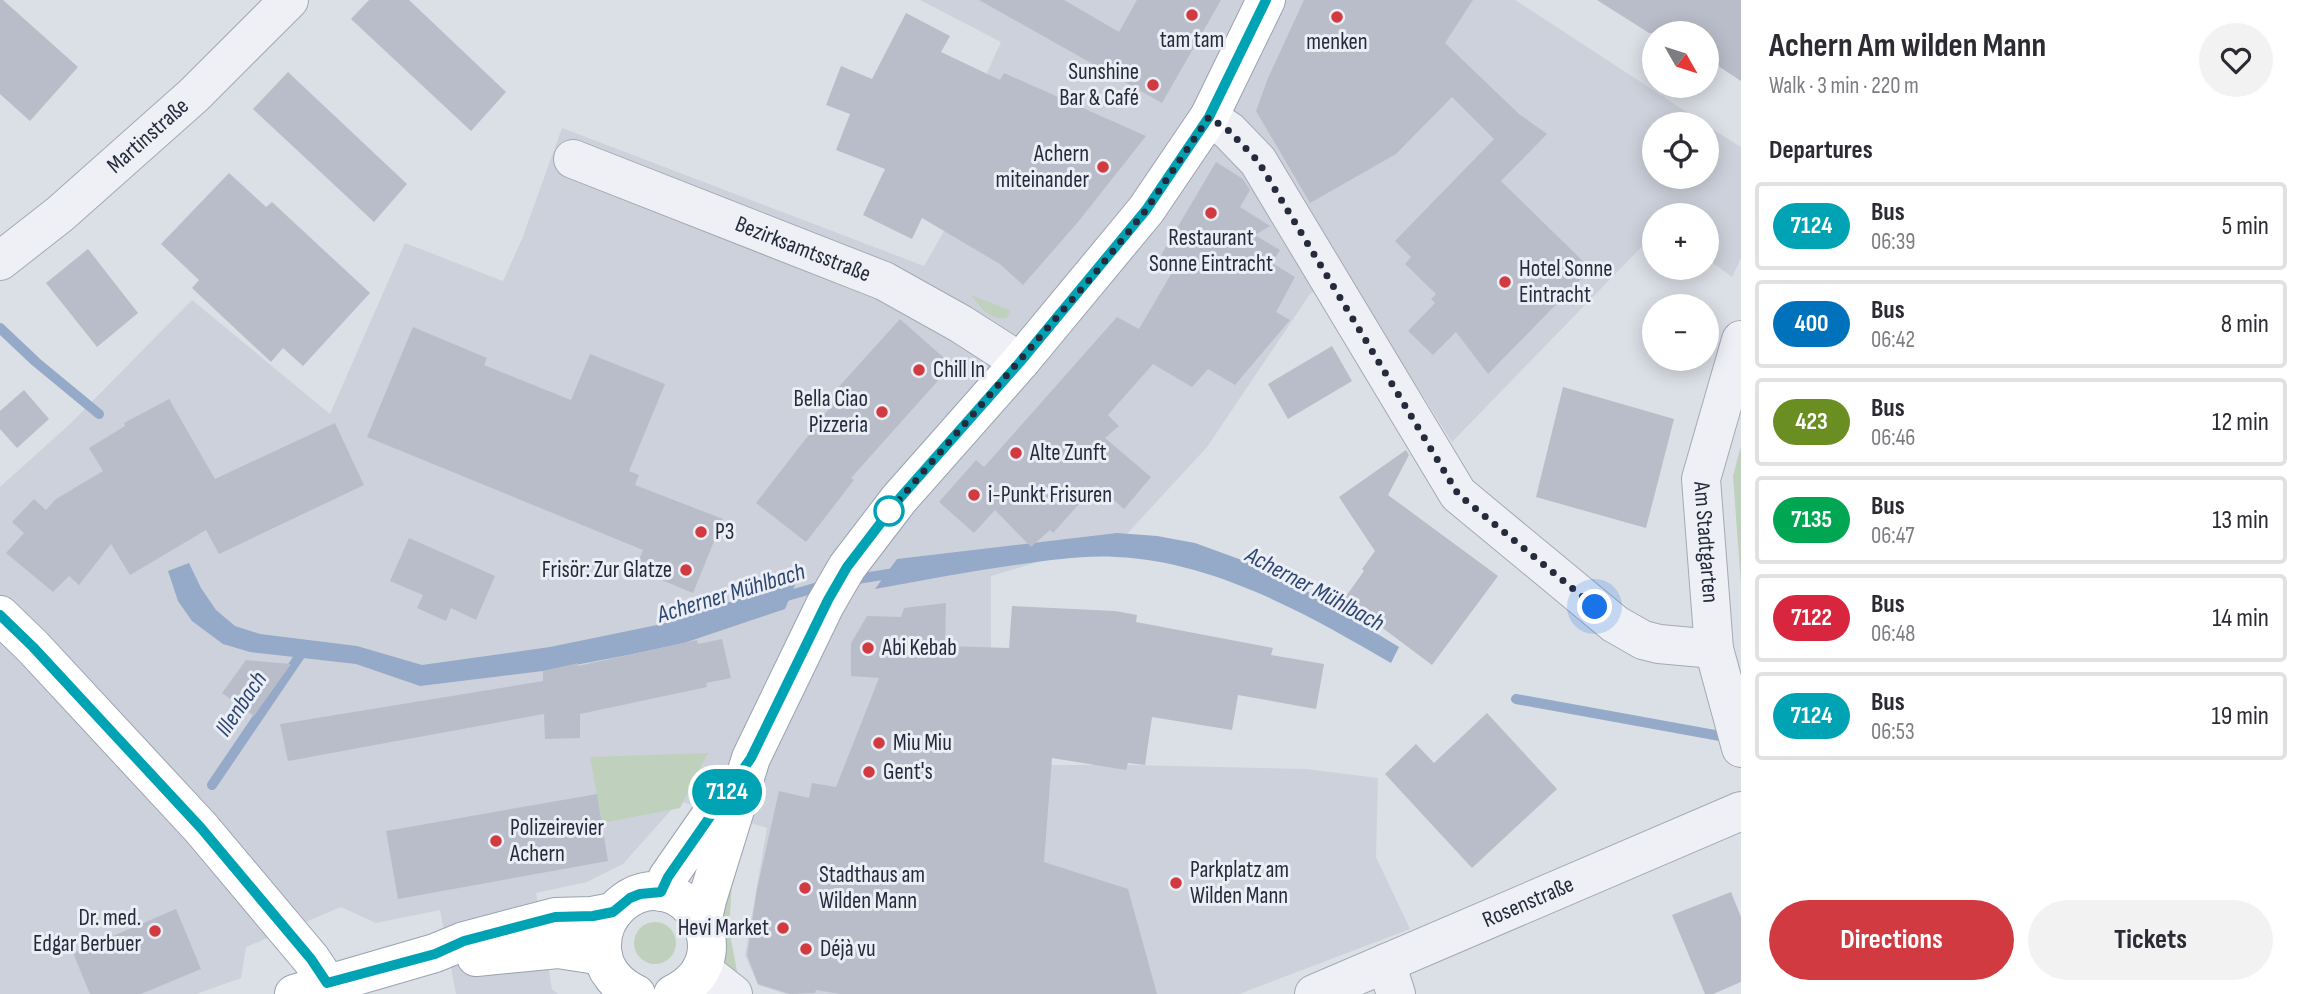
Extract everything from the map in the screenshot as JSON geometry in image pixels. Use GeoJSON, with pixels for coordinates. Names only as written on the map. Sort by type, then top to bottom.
{"type":"FeatureCollection","features":[{"type":"Feature","properties":{"kind":"main road"},"geometry":{"type":"LineString","coordinates":[[702,923],[751,758],[828,600],[847,567],[899,499],[1020,362],[1146,210],[1209,117],[1266,0]]}},
{"type":"Feature","properties":{"kind":"main road"},"geometry":{"type":"LineString","coordinates":[[0,615],[201,828],[311,959],[311,989],[435,954],[464,941],[555,917],[593,916],[613,912]]}},
{"type":"Feature","properties":{"kind":"main road"},"geometry":{"type":"LineString","coordinates":[[661,892],[668,877],[751,758]]}},
{"type":"Feature","properties":{"kind":"main road"},"geometry":{"type":"LineString","coordinates":[[636,994],[627,990],[612,976],[603,956],[602,937],[613,912],[630,898],[640,894],[661,892],[681,899],[690,906],[702,923],[707,938],[706,954],[683,987]]}},
{"type":"Feature","properties":{"kind":"main road"},"geometry":{"type":"LineString","coordinates":[[435,954],[466,958],[558,949],[603,956]]}},
{"type":"Feature","properties":{"kind":"street","name":"Martinstraße"},"geometry":{"type":"LineString","coordinates":[[0,261],[60,214],[194,95],[289,0]]}},
{"type":"Feature","properties":{"kind":"street"},"geometry":{"type":"LineString","coordinates":[[1209,117],[1229,131],[1258,161],[1458,494],[1615,624],[1643,640],[1714,649]]}},
{"type":"Feature","properties":{"kind":"street","name":"Bezirksamtsstraße"},"geometry":{"type":"LineString","coordinates":[[573,159],[884,281],[961,324],[1020,362]]}},
{"type":"Feature","properties":{"kind":"street","name":"Am Stadtgarten"},"geometry":{"type":"LineString","coordinates":[[1737,732],[1714,649],[1701,479],[1741,340]]}},
{"type":"Feature","properties":{"kind":"street","name":"Rosenstraße"},"geometry":{"type":"LineString","coordinates":[[1314,994],[1391,978],[1741,811]]}},
{"type":"Feature","properties":{"kind":"street"},"geometry":{"type":"LineString","coordinates":[[683,987],[733,994]]}},
{"type":"Feature","properties":{"kind":"shaded area"},"geometry":{"type":"Polygon","coordinates":[[[920,0],[1515,0],[1642,83],[1642,98],[1665,98],[1687,112],[1642,112],[1642,189],[1719,189],[1719,133],[1741,147],[1741,258],[1732,277],[1719,268],[1719,203],[1642,203],[1642,246],[1452,442],[1344,271],[1310,294],[1207,447],[1125,536],[991,576],[991,765],[1306,769],[1378,778],[1376,857],[1410,929],[1239,994],[786,994],[758,985],[745,955],[767,828],[679,801],[623,864],[587,882],[536,893],[552,989],[558,994],[456,994],[440,910],[376,923],[341,907],[246,947],[241,978],[196,994],[0,994],[0,487],[70,424],[192,300],[330,414],[405,243],[503,281],[522,239],[562,128],[924,266],[976,176],[946,163],[1001,42],[920,0]]]}},
{"type":"Feature","properties":{"kind":"green space"},"geometry":{"type":"Polygon","coordinates":[[[971,295],[1010,310],[1007,318],[991,315],[971,295]]]}},
{"type":"Feature","properties":{"kind":"green space"},"geometry":{"type":"Polygon","coordinates":[[[1741,446],[1741,585],[1733,476],[1741,446]]]}},
{"type":"Feature","properties":{"kind":"green space"},"geometry":{"type":"Polygon","coordinates":[[[708,753],[680,808],[602,823],[590,757],[708,753]]]}},
{"type":"Feature","properties":{"kind":"green space"},"geometry":{"type":"Polygon","coordinates":[[[732,881],[729,929],[739,982],[724,963],[719,924],[732,881]]]}},
{"type":"Feature","properties":{"kind":"green space"},"geometry":{"type":"Polygon","coordinates":[[[655,922],[670,928],[676,943],[670,958],[655,964],[640,958],[634,943],[640,928],[655,922]]]}},
{"type":"Feature","properties":{"kind":"water"},"geometry":{"type":"Polygon","coordinates":[[[1117,533],[1157,536],[1195,543],[1250,563],[1287,579],[1399,647],[1391,663],[1294,609],[1260,594],[1189,568],[1153,561],[1116,557],[1069,558],[875,589],[897,559],[1117,533]]]}},
{"type":"Feature","properties":{"kind":"water"},"geometry":{"type":"Polygon","coordinates":[[[189,563],[216,610],[235,626],[260,634],[357,646],[422,665],[550,647],[662,624],[793,581],[795,585],[785,609],[684,643],[543,671],[420,686],[356,664],[250,652],[223,644],[192,621],[178,601],[168,571],[189,563]]]}},
{"type":"Feature","properties":{"kind":"building"},"geometry":{"type":"Polygon","coordinates":[[[0,0],[78,67],[30,121],[0,94],[0,0]]]}},
{"type":"Feature","properties":{"kind":"building"},"geometry":{"type":"Polygon","coordinates":[[[369,0],[409,0],[506,92],[471,131],[351,19],[369,0]]]}},
{"type":"Feature","properties":{"kind":"building"},"geometry":{"type":"Polygon","coordinates":[[[979,0],[1064,0],[1119,32],[1137,0],[1221,0],[1162,103],[979,0]]]}},
{"type":"Feature","properties":{"kind":"building"},"geometry":{"type":"Polygon","coordinates":[[[1304,0],[1473,0],[1445,43],[1519,114],[1547,134],[1501,181],[1591,269],[1488,374],[1456,332],[1433,355],[1408,331],[1435,303],[1431,299],[1436,294],[1405,264],[1411,257],[1395,241],[1494,139],[1452,97],[1396,154],[1310,203],[1256,111],[1304,0]]]}},
{"type":"Feature","properties":{"kind":"building"},"geometry":{"type":"Polygon","coordinates":[[[1597,0],[1741,0],[1741,81],[1719,67],[1719,21],[1642,21],[1642,29],[1597,0]]]}},
{"type":"Feature","properties":{"kind":"building"},"geometry":{"type":"Polygon","coordinates":[[[906,13],[950,36],[941,52],[1000,80],[1004,73],[1146,136],[1078,222],[1023,285],[1000,264],[922,218],[912,239],[863,215],[885,169],[836,150],[850,114],[826,105],[841,66],[872,79],[906,13]]]}},
{"type":"Feature","properties":{"kind":"building"},"geometry":{"type":"Polygon","coordinates":[[[288,72],[407,184],[374,222],[253,109],[288,72]]]}},
{"type":"Feature","properties":{"kind":"building"},"geometry":{"type":"Polygon","coordinates":[[[1216,162],[1243,179],[1250,190],[1240,207],[1270,226],[1255,235],[1280,250],[1272,263],[1295,277],[1276,312],[1290,320],[1235,385],[1208,369],[1192,387],[1153,364],[1108,415],[1119,426],[1105,438],[1151,477],[1124,509],[1096,485],[1053,533],[1050,530],[1031,547],[995,510],[974,533],[939,502],[976,460],[984,467],[1117,317],[1139,329],[1177,264],[1161,255],[1216,162]]]}},
{"type":"Feature","properties":{"kind":"building"},"geometry":{"type":"Polygon","coordinates":[[[229,173],[266,207],[272,202],[370,293],[303,366],[283,348],[271,362],[192,288],[199,280],[161,244],[229,173]]]}},
{"type":"Feature","properties":{"kind":"building"},"geometry":{"type":"Polygon","coordinates":[[[88,249],[138,313],[97,347],[46,283],[88,249]]]}},
{"type":"Feature","properties":{"kind":"building"},"geometry":{"type":"Polygon","coordinates":[[[900,319],[952,365],[851,478],[854,480],[806,542],[756,503],[831,406],[826,401],[900,319]]]}},
{"type":"Feature","properties":{"kind":"building"},"geometry":{"type":"Polygon","coordinates":[[[413,327],[487,358],[484,365],[571,400],[590,354],[665,384],[629,471],[639,475],[635,485],[723,519],[693,593],[635,569],[643,550],[367,437],[413,327]]]}},
{"type":"Feature","properties":{"kind":"building"},"geometry":{"type":"Polygon","coordinates":[[[1332,346],[1352,381],[1288,419],[1268,384],[1332,346]]]}},
{"type":"Feature","properties":{"kind":"building"},"geometry":{"type":"Polygon","coordinates":[[[1563,387],[1674,419],[1646,528],[1536,497],[1563,387]]]}},
{"type":"Feature","properties":{"kind":"building"},"geometry":{"type":"Polygon","coordinates":[[[24,390],[49,419],[17,448],[0,429],[0,411],[24,390]]]}},
{"type":"Feature","properties":{"kind":"building"},"geometry":{"type":"Polygon","coordinates":[[[169,399],[215,479],[335,423],[364,485],[219,554],[206,530],[130,575],[111,544],[79,585],[69,576],[53,592],[6,553],[24,533],[12,522],[34,499],[46,510],[56,499],[103,471],[89,448],[125,426],[124,423],[169,399]]]}},
{"type":"Feature","properties":{"kind":"building"},"geometry":{"type":"Polygon","coordinates":[[[1406,450],[1409,455],[1388,495],[1498,576],[1432,665],[1344,599],[1375,551],[1339,497],[1406,450]]]}},
{"type":"Feature","properties":{"kind":"building"},"geometry":{"type":"Polygon","coordinates":[[[409,538],[495,576],[476,620],[451,608],[446,621],[417,608],[423,595],[390,581],[409,538]]]}},
{"type":"Feature","properties":{"kind":"building"},"geometry":{"type":"Polygon","coordinates":[[[946,603],[945,646],[1009,648],[1012,606],[1115,611],[1137,615],[1136,622],[1273,648],[1271,655],[1324,664],[1316,709],[1238,695],[1232,730],[1152,717],[1145,765],[1128,763],[1126,770],[1052,758],[1044,862],[1128,889],[1157,994],[840,994],[816,990],[815,993],[790,994],[758,984],[747,955],[757,889],[779,791],[809,798],[812,783],[836,787],[879,678],[851,676],[851,643],[867,616],[901,617],[904,608],[946,603]]]}},
{"type":"Feature","properties":{"kind":"building"},"geometry":{"type":"Polygon","coordinates":[[[722,639],[731,678],[706,683],[707,687],[580,714],[580,738],[545,739],[544,714],[288,761],[280,724],[543,681],[543,671],[697,640],[698,644],[722,639]]]}},
{"type":"Feature","properties":{"kind":"building"},"geometry":{"type":"Polygon","coordinates":[[[246,660],[291,664],[254,716],[222,693],[246,660]]]}},
{"type":"Feature","properties":{"kind":"building"},"geometry":{"type":"Polygon","coordinates":[[[1487,713],[1557,789],[1472,868],[1385,774],[1416,744],[1434,763],[1487,713]]]}},
{"type":"Feature","properties":{"kind":"building","name":"Polizeirevier Achern"},"geometry":{"type":"Polygon","coordinates":[[[597,794],[608,861],[398,899],[386,831],[597,794]]]}},
{"type":"Feature","properties":{"kind":"building"},"geometry":{"type":"Polygon","coordinates":[[[1731,892],[1741,917],[1741,982],[1713,994],[1705,994],[1672,915],[1731,892]]]}},
{"type":"Feature","properties":{"kind":"building","name":"Dr. med. Edgar Berbuer"},"geometry":{"type":"Polygon","coordinates":[[[176,909],[201,969],[141,994],[90,994],[73,953],[176,909]]]}},
{"type":"Feature","properties":{"kind":"waterway","name":"Acherner Mühlbach"},"geometry":{"type":"LineString","coordinates":[[0,328],[99,414]]}},
{"type":"Feature","properties":{"kind":"waterway","name":"Acherner Mühlbach"},"geometry":{"type":"LineString","coordinates":[[851,580],[901,572]]}},
{"type":"Feature","properties":{"kind":"waterway","name":"Acherner Mühlbach"},"geometry":{"type":"LineString","coordinates":[[780,598],[825,585]]}},
{"type":"Feature","properties":{"kind":"waterway","name":"Illenbach"},"geometry":{"type":"LineString","coordinates":[[212,785],[305,648]]}},
{"type":"Feature","properties":{"kind":"waterway","name":"Acherner Mühlbach"},"geometry":{"type":"LineString","coordinates":[[1516,699],[1731,738]]}},
{"type":"Feature","properties":{"kind":"bus line","name":"7124"},"geometry":{"type":"LineString","coordinates":[[0,615],[85,702],[130,754],[201,828],[311,959],[327,983],[435,954],[464,941],[555,917],[593,916],[613,912],[630,898],[661,892],[668,877],[751,758],[828,600],[847,567],[899,499],[1020,362],[1146,210],[1209,117],[1266,0]]}},
{"type":"Feature","properties":{"kind":"place","name":"tam tam"},"geometry":{"type":"Point","coordinates":[1192,15]}},
{"type":"Feature","properties":{"kind":"place","name":"menken"},"geometry":{"type":"Point","coordinates":[1337,17]}},
{"type":"Feature","properties":{"kind":"place","name":"Sunshine Bar & Café"},"geometry":{"type":"Point","coordinates":[1153,85]}},
{"type":"Feature","properties":{"kind":"place","name":"Achern miteinander"},"geometry":{"type":"Point","coordinates":[1103,167]}},
{"type":"Feature","properties":{"kind":"place","name":"Restaurant Sonne Eintracht"},"geometry":{"type":"Point","coordinates":[1211,213]}},
{"type":"Feature","properties":{"kind":"place","name":"Hotel Sonne Eintracht"},"geometry":{"type":"Point","coordinates":[1505,282]}},
{"type":"Feature","properties":{"kind":"place","name":"Chill In"},"geometry":{"type":"Point","coordinates":[919,370]}},
{"type":"Feature","properties":{"kind":"place","name":"Bella Ciao Pizzeria"},"geometry":{"type":"Point","coordinates":[882,412]}},
{"type":"Feature","properties":{"kind":"place","name":"Alte Zunft"},"geometry":{"type":"Point","coordinates":[1016,453]}},
{"type":"Feature","properties":{"kind":"place","name":"i-Punkt Frisuren"},"geometry":{"type":"Point","coordinates":[974,495]}},
{"type":"Feature","properties":{"kind":"place","name":"P3"},"geometry":{"type":"Point","coordinates":[701,532]}},
{"type":"Feature","properties":{"kind":"place","name":"Frisör: Zur Glatze"},"geometry":{"type":"Point","coordinates":[686,570]}},
{"type":"Feature","properties":{"kind":"place","name":"Abi Kebab"},"geometry":{"type":"Point","coordinates":[868,648]}},
{"type":"Feature","properties":{"kind":"place","name":"Miu Miu"},"geometry":{"type":"Point","coordinates":[879,743]}},
{"type":"Feature","properties":{"kind":"place","name":"Gent's"},"geometry":{"type":"Point","coordinates":[869,772]}},
{"type":"Feature","properties":{"kind":"place","name":"Polizeirevier Achern"},"geometry":{"type":"Point","coordinates":[496,841]}},
{"type":"Feature","properties":{"kind":"place","name":"Parkplatz am Wilden Mann"},"geometry":{"type":"Point","coordinates":[1176,883]}},
{"type":"Feature","properties":{"kind":"place","name":"Stadthaus am Wilden Mann"},"geometry":{"type":"Point","coordinates":[805,888]}},
{"type":"Feature","properties":{"kind":"place","name":"Hevi Market"},"geometry":{"type":"Point","coordinates":[783,928]}},
{"type":"Feature","properties":{"kind":"place","name":"Dr. med. Edgar Berbuer"},"geometry":{"type":"Point","coordinates":[155,931]}},
{"type":"Feature","properties":{"kind":"place","name":"Déjà vu"},"geometry":{"type":"Point","coordinates":[806,949]}},
{"type":"Feature","properties":{"kind":"route"},"geometry":{"type":"LineString","coordinates":[[889,511],[886,515],[1096,272],[1146,210],[1209,117],[1223,125],[1258,161],[1458,494],[1595,607]]}}]}
